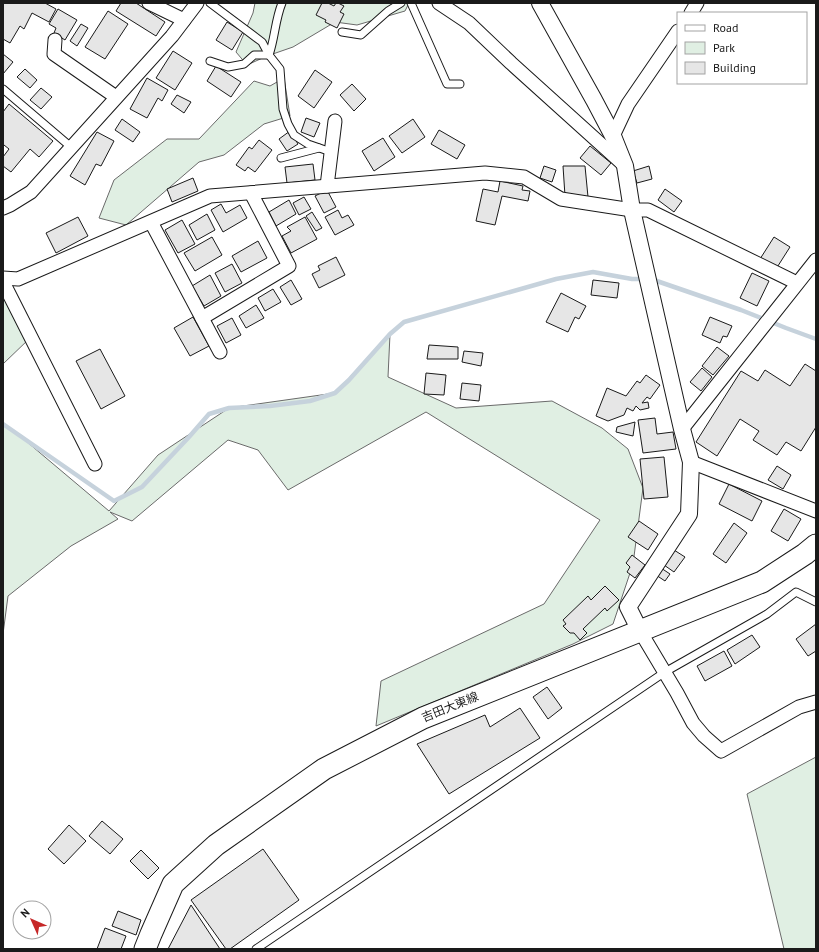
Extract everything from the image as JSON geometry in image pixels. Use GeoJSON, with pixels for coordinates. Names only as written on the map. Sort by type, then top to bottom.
{"type":"FeatureCollection","features":[{"type":"Feature","properties":{"kind":"main road","name":"吉田大東線"},"geometry":{"type":"LineString","coordinates":[[145,949],[174,884],[216,845],[324,769],[423,718],[762,582],[805,554],[816,544]]}},
{"type":"Feature","properties":{"kind":"street"},"geometry":{"type":"LineString","coordinates":[[149,3],[184,20]]}},
{"type":"Feature","properties":{"kind":"street"},"geometry":{"type":"LineString","coordinates":[[3,208],[31,192],[172,36],[197,3]]}},
{"type":"Feature","properties":{"kind":"street"},"geometry":{"type":"LineString","coordinates":[[439,3],[470,23],[517,68],[625,166]]}},
{"type":"Feature","properties":{"kind":"street"},"geometry":{"type":"LineString","coordinates":[[540,3],[613,136],[625,166],[632,210],[691,462],[689,514],[628,607],[640,631],[678,693],[693,723],[704,736],[721,750],[799,707],[816,702]]}},
{"type":"Feature","properties":{"kind":"street"},"geometry":{"type":"LineString","coordinates":[[692,12],[697,3]]}},
{"type":"Feature","properties":{"kind":"street"},"geometry":{"type":"LineString","coordinates":[[613,136],[628,104],[677,32]]}},
{"type":"Feature","properties":{"kind":"street"},"geometry":{"type":"LineString","coordinates":[[55,40],[54,54],[116,97]]}},
{"type":"Feature","properties":{"kind":"street"},"geometry":{"type":"LineString","coordinates":[[328,186],[325,150],[335,121]]}},
{"type":"Feature","properties":{"kind":"street"},"geometry":{"type":"LineString","coordinates":[[3,278],[18,279],[210,196],[485,173],[524,177],[561,199],[632,210],[648,210],[797,284]]}},
{"type":"Feature","properties":{"kind":"street"},"geometry":{"type":"LineString","coordinates":[[202,318],[290,266],[251,193]]}},
{"type":"Feature","properties":{"kind":"street"},"geometry":{"type":"LineString","coordinates":[[152,222],[220,352]]}},
{"type":"Feature","properties":{"kind":"street"},"geometry":{"type":"LineString","coordinates":[[682,428],[816,260]]}},
{"type":"Feature","properties":{"kind":"street"},"geometry":{"type":"LineString","coordinates":[[3,282],[95,464]]}},
{"type":"Feature","properties":{"kind":"street"},"geometry":{"type":"LineString","coordinates":[[691,462],[816,511]]}},
{"type":"Feature","properties":{"kind":"lane"},"geometry":{"type":"LineString","coordinates":[[210,3],[262,42],[269,55],[280,69],[283,109],[288,124],[294,135],[308,144],[325,150]]}},
{"type":"Feature","properties":{"kind":"lane"},"geometry":{"type":"LineString","coordinates":[[269,55],[273,46],[275,28],[282,3]]}},
{"type":"Feature","properties":{"kind":"lane"},"geometry":{"type":"LineString","coordinates":[[342,32],[361,35],[388,11],[401,3]]}},
{"type":"Feature","properties":{"kind":"lane"},"geometry":{"type":"LineString","coordinates":[[411,3],[447,84],[460,84]]}},
{"type":"Feature","properties":{"kind":"lane"},"geometry":{"type":"LineString","coordinates":[[210,61],[228,67],[244,64],[254,55],[269,55]]}},
{"type":"Feature","properties":{"kind":"lane"},"geometry":{"type":"LineString","coordinates":[[3,89],[71,147]]}},
{"type":"Feature","properties":{"kind":"lane"},"geometry":{"type":"LineString","coordinates":[[281,158],[325,150]]}},
{"type":"Feature","properties":{"kind":"lane"},"geometry":{"type":"LineString","coordinates":[[256,949],[665,672],[768,614],[796,592],[816,602]]}},
{"type":"Feature","properties":{"kind":"green space"},"geometry":{"type":"Polygon","coordinates":[[[255,3],[409,3],[405,11],[357,25],[335,22],[293,47],[247,65],[236,52],[253,13],[255,3]]]}},
{"type":"Feature","properties":{"kind":"green space"},"geometry":{"type":"Polygon","coordinates":[[[284,78],[290,116],[264,124],[224,155],[199,162],[126,225],[99,218],[114,180],[167,139],[199,139],[254,81],[270,86],[284,78]]]}},
{"type":"Feature","properties":{"kind":"green space"},"geometry":{"type":"Polygon","coordinates":[[[3,295],[30,338],[3,364],[3,295]]]}},
{"type":"Feature","properties":{"kind":"green space"},"geometry":{"type":"Polygon","coordinates":[[[390,334],[388,377],[456,408],[552,401],[602,428],[628,449],[643,488],[633,564],[613,624],[573,644],[376,726],[381,681],[544,604],[600,520],[426,412],[288,490],[258,450],[228,440],[132,521],[110,512],[118,519],[71,546],[8,596],[3,634],[3,425],[20,436],[109,511],[158,455],[229,408],[335,393],[390,334]]]}},
{"type":"Feature","properties":{"kind":"green space"},"geometry":{"type":"Polygon","coordinates":[[[816,757],[816,949],[784,949],[747,794],[816,757]]]}},
{"type":"Feature","properties":{"kind":"building"},"geometry":{"type":"Polygon","coordinates":[[[3,3],[45,3],[56,9],[49,22],[32,13],[24,29],[20,26],[10,43],[3,39],[3,3]]]}},
{"type":"Feature","properties":{"kind":"building"},"geometry":{"type":"Polygon","coordinates":[[[121,3],[136,3],[165,22],[156,36],[116,11],[121,3]]]}},
{"type":"Feature","properties":{"kind":"building"},"geometry":{"type":"Polygon","coordinates":[[[322,3],[328,3],[334,6],[338,3],[344,6],[340,12],[344,14],[337,28],[325,22],[326,20],[316,15],[322,3]]]}},
{"type":"Feature","properties":{"kind":"building"},"geometry":{"type":"Polygon","coordinates":[[[58,9],[77,20],[65,40],[54,33],[56,28],[49,24],[58,9]]]}},
{"type":"Feature","properties":{"kind":"building"},"geometry":{"type":"Polygon","coordinates":[[[108,11],[128,24],[105,59],[85,47],[108,11]]]}},
{"type":"Feature","properties":{"kind":"building"},"geometry":{"type":"Polygon","coordinates":[[[227,22],[243,32],[232,50],[216,40],[227,22]]]}},
{"type":"Feature","properties":{"kind":"building"},"geometry":{"type":"Polygon","coordinates":[[[81,24],[88,28],[77,46],[70,41],[81,24]]]}},
{"type":"Feature","properties":{"kind":"building"},"geometry":{"type":"Polygon","coordinates":[[[173,51],[192,63],[175,90],[156,78],[173,51]]]}},
{"type":"Feature","properties":{"kind":"building"},"geometry":{"type":"Polygon","coordinates":[[[3,54],[13,62],[3,74],[3,54]]]}},
{"type":"Feature","properties":{"kind":"building"},"geometry":{"type":"Polygon","coordinates":[[[216,66],[241,82],[231,97],[207,81],[216,66]]]}},
{"type":"Feature","properties":{"kind":"building"},"geometry":{"type":"Polygon","coordinates":[[[25,69],[37,80],[30,88],[17,77],[25,69]]]}},
{"type":"Feature","properties":{"kind":"building"},"geometry":{"type":"Polygon","coordinates":[[[315,70],[332,82],[314,108],[298,96],[315,70]]]}},
{"type":"Feature","properties":{"kind":"building"},"geometry":{"type":"Polygon","coordinates":[[[147,78],[168,90],[162,101],[158,98],[147,118],[130,109],[147,78]]]}},
{"type":"Feature","properties":{"kind":"building"},"geometry":{"type":"Polygon","coordinates":[[[352,84],[366,99],[354,111],[340,95],[352,84]]]}},
{"type":"Feature","properties":{"kind":"building"},"geometry":{"type":"Polygon","coordinates":[[[41,88],[52,97],[41,109],[30,100],[41,88]]]}},
{"type":"Feature","properties":{"kind":"building"},"geometry":{"type":"Polygon","coordinates":[[[177,95],[191,102],[184,113],[171,104],[177,95]]]}},
{"type":"Feature","properties":{"kind":"building"},"geometry":{"type":"Polygon","coordinates":[[[9,104],[53,141],[39,157],[30,149],[11,172],[3,166],[3,157],[9,149],[4,145],[3,147],[3,112],[9,104]]]}},
{"type":"Feature","properties":{"kind":"building"},"geometry":{"type":"Polygon","coordinates":[[[306,118],[320,123],[314,137],[301,132],[306,118]]]}},
{"type":"Feature","properties":{"kind":"building"},"geometry":{"type":"Polygon","coordinates":[[[122,119],[140,132],[133,142],[115,130],[122,119]]]}},
{"type":"Feature","properties":{"kind":"building"},"geometry":{"type":"Polygon","coordinates":[[[413,119],[425,137],[402,153],[389,136],[413,119]]]}},
{"type":"Feature","properties":{"kind":"building"},"geometry":{"type":"Polygon","coordinates":[[[439,130],[465,145],[457,159],[431,144],[439,130]]]}},
{"type":"Feature","properties":{"kind":"building"},"geometry":{"type":"Polygon","coordinates":[[[290,131],[298,144],[287,151],[279,139],[290,131]]]}},
{"type":"Feature","properties":{"kind":"building"},"geometry":{"type":"Polygon","coordinates":[[[97,132],[114,141],[101,166],[96,164],[85,185],[70,176],[97,132]]]}},
{"type":"Feature","properties":{"kind":"building"},"geometry":{"type":"Polygon","coordinates":[[[383,138],[395,157],[374,171],[362,151],[383,138]]]}},
{"type":"Feature","properties":{"kind":"building"},"geometry":{"type":"Polygon","coordinates":[[[259,140],[272,150],[255,172],[248,167],[245,171],[236,165],[249,147],[252,149],[259,140]]]}},
{"type":"Feature","properties":{"kind":"building"},"geometry":{"type":"Polygon","coordinates":[[[590,146],[611,163],[601,175],[580,158],[590,146]]]}},
{"type":"Feature","properties":{"kind":"building"},"geometry":{"type":"Polygon","coordinates":[[[313,164],[315,180],[287,183],[285,167],[313,164]]]}},
{"type":"Feature","properties":{"kind":"building"},"geometry":{"type":"Polygon","coordinates":[[[544,166],[556,170],[552,182],[540,178],[544,166]]]}},
{"type":"Feature","properties":{"kind":"building"},"geometry":{"type":"Polygon","coordinates":[[[563,166],[585,166],[588,197],[565,196],[563,166]]]}},
{"type":"Feature","properties":{"kind":"building"},"geometry":{"type":"Polygon","coordinates":[[[649,166],[652,179],[637,183],[633,171],[649,166]]]}},
{"type":"Feature","properties":{"kind":"building"},"geometry":{"type":"Polygon","coordinates":[[[193,178],[198,191],[172,202],[167,189],[193,178]]]}},
{"type":"Feature","properties":{"kind":"building"},"geometry":{"type":"Polygon","coordinates":[[[500,181],[523,186],[522,190],[530,191],[528,201],[502,196],[495,225],[476,221],[483,189],[498,192],[500,181]]]}},
{"type":"Feature","properties":{"kind":"building"},"geometry":{"type":"Polygon","coordinates":[[[665,189],[682,201],[674,212],[658,200],[665,189]]]}},
{"type":"Feature","properties":{"kind":"building"},"geometry":{"type":"Polygon","coordinates":[[[327,190],[336,207],[324,213],[315,196],[327,190]]]}},
{"type":"Feature","properties":{"kind":"building"},"geometry":{"type":"Polygon","coordinates":[[[304,197],[311,209],[299,215],[293,203],[304,197]]]}},
{"type":"Feature","properties":{"kind":"building"},"geometry":{"type":"Polygon","coordinates":[[[289,200],[296,214],[276,226],[269,212],[289,200]]]}},
{"type":"Feature","properties":{"kind":"building"},"geometry":{"type":"Polygon","coordinates":[[[221,204],[226,213],[240,205],[247,218],[223,232],[211,210],[221,204]]]}},
{"type":"Feature","properties":{"kind":"building"},"geometry":{"type":"Polygon","coordinates":[[[338,210],[342,218],[348,215],[354,225],[335,235],[325,217],[338,210]]]}},
{"type":"Feature","properties":{"kind":"building"},"geometry":{"type":"Polygon","coordinates":[[[312,212],[322,228],[316,231],[306,216],[312,212]]]}},
{"type":"Feature","properties":{"kind":"building"},"geometry":{"type":"Polygon","coordinates":[[[207,214],[215,230],[197,240],[189,225],[207,214]]]}},
{"type":"Feature","properties":{"kind":"building"},"geometry":{"type":"Polygon","coordinates":[[[78,217],[88,236],[56,253],[46,233],[78,217]]]}},
{"type":"Feature","properties":{"kind":"building"},"geometry":{"type":"Polygon","coordinates":[[[305,217],[317,239],[291,253],[282,236],[291,231],[287,227],[305,217]]]}},
{"type":"Feature","properties":{"kind":"building"},"geometry":{"type":"Polygon","coordinates":[[[182,220],[195,244],[178,253],[165,230],[182,220]]]}},
{"type":"Feature","properties":{"kind":"building"},"geometry":{"type":"Polygon","coordinates":[[[212,237],[222,255],[195,271],[184,253],[212,237]]]}},
{"type":"Feature","properties":{"kind":"building"},"geometry":{"type":"Polygon","coordinates":[[[774,237],[790,247],[776,269],[760,259],[774,237]]]}},
{"type":"Feature","properties":{"kind":"building"},"geometry":{"type":"Polygon","coordinates":[[[258,241],[267,258],[241,272],[232,256],[258,241]]]}},
{"type":"Feature","properties":{"kind":"building"},"geometry":{"type":"Polygon","coordinates":[[[336,257],[345,275],[319,288],[312,274],[320,270],[318,266],[336,257]]]}},
{"type":"Feature","properties":{"kind":"building"},"geometry":{"type":"Polygon","coordinates":[[[232,264],[242,283],[225,292],[215,273],[232,264]]]}},
{"type":"Feature","properties":{"kind":"building"},"geometry":{"type":"Polygon","coordinates":[[[752,273],[769,281],[757,306],[740,298],[752,273]]]}},
{"type":"Feature","properties":{"kind":"building"},"geometry":{"type":"Polygon","coordinates":[[[210,275],[221,296],[204,306],[192,286],[210,275]]]}},
{"type":"Feature","properties":{"kind":"building"},"geometry":{"type":"Polygon","coordinates":[[[291,280],[302,299],[291,305],[280,287],[291,280]]]}},
{"type":"Feature","properties":{"kind":"building"},"geometry":{"type":"Polygon","coordinates":[[[593,280],[619,283],[617,298],[591,295],[593,280]]]}},
{"type":"Feature","properties":{"kind":"building"},"geometry":{"type":"Polygon","coordinates":[[[273,289],[281,302],[265,311],[258,298],[273,289]]]}},
{"type":"Feature","properties":{"kind":"building"},"geometry":{"type":"Polygon","coordinates":[[[561,293],[586,306],[579,319],[575,317],[568,332],[546,322],[561,293]]]}},
{"type":"Feature","properties":{"kind":"building"},"geometry":{"type":"Polygon","coordinates":[[[256,305],[264,318],[246,328],[239,316],[256,305]]]}},
{"type":"Feature","properties":{"kind":"building"},"geometry":{"type":"Polygon","coordinates":[[[193,317],[209,346],[190,356],[174,328],[193,317]]]}},
{"type":"Feature","properties":{"kind":"building"},"geometry":{"type":"Polygon","coordinates":[[[710,317],[732,326],[727,337],[723,336],[720,343],[702,335],[710,317]]]}},
{"type":"Feature","properties":{"kind":"building"},"geometry":{"type":"Polygon","coordinates":[[[232,318],[241,335],[226,343],[217,326],[232,318]]]}},
{"type":"Feature","properties":{"kind":"building"},"geometry":{"type":"Polygon","coordinates":[[[429,345],[458,347],[458,359],[427,359],[429,345]]]}},
{"type":"Feature","properties":{"kind":"building"},"geometry":{"type":"Polygon","coordinates":[[[717,347],[729,356],[713,375],[702,366],[717,347]]]}},
{"type":"Feature","properties":{"kind":"building"},"geometry":{"type":"Polygon","coordinates":[[[100,349],[125,396],[101,409],[76,361],[100,349]]]}},
{"type":"Feature","properties":{"kind":"building"},"geometry":{"type":"Polygon","coordinates":[[[464,351],[483,353],[481,366],[462,362],[464,351]]]}},
{"type":"Feature","properties":{"kind":"building"},"geometry":{"type":"Polygon","coordinates":[[[805,364],[816,371],[816,427],[801,451],[786,442],[777,455],[753,440],[759,431],[740,419],[717,456],[696,442],[741,371],[758,381],[765,370],[790,386],[805,364]]]}},
{"type":"Feature","properties":{"kind":"building"},"geometry":{"type":"Polygon","coordinates":[[[702,368],[712,377],[701,391],[690,382],[702,368]]]}},
{"type":"Feature","properties":{"kind":"building"},"geometry":{"type":"Polygon","coordinates":[[[426,373],[446,375],[444,395],[424,394],[426,373]]]}},
{"type":"Feature","properties":{"kind":"building"},"geometry":{"type":"Polygon","coordinates":[[[646,375],[660,385],[650,399],[647,397],[642,403],[648,402],[649,408],[640,410],[636,406],[633,411],[627,408],[624,415],[608,421],[596,416],[607,388],[626,396],[637,381],[640,383],[646,375]]]}},
{"type":"Feature","properties":{"kind":"building"},"geometry":{"type":"Polygon","coordinates":[[[462,383],[481,385],[479,401],[460,399],[462,383]]]}},
{"type":"Feature","properties":{"kind":"building"},"geometry":{"type":"Polygon","coordinates":[[[655,418],[657,434],[673,432],[676,449],[643,453],[638,420],[655,418]]]}},
{"type":"Feature","properties":{"kind":"building"},"geometry":{"type":"Polygon","coordinates":[[[635,422],[633,436],[616,432],[617,427],[635,422]]]}},
{"type":"Feature","properties":{"kind":"building"},"geometry":{"type":"Polygon","coordinates":[[[664,457],[668,497],[644,499],[640,459],[664,457]]]}},
{"type":"Feature","properties":{"kind":"building"},"geometry":{"type":"Polygon","coordinates":[[[777,466],[791,475],[783,489],[768,480],[777,466]]]}},
{"type":"Feature","properties":{"kind":"building"},"geometry":{"type":"Polygon","coordinates":[[[729,484],[762,501],[752,521],[719,504],[729,484]]]}},
{"type":"Feature","properties":{"kind":"building"},"geometry":{"type":"Polygon","coordinates":[[[784,509],[801,519],[788,541],[771,531],[784,509]]]}},
{"type":"Feature","properties":{"kind":"building"},"geometry":{"type":"Polygon","coordinates":[[[639,521],[658,534],[648,550],[628,537],[639,521]]]}},
{"type":"Feature","properties":{"kind":"building"},"geometry":{"type":"Polygon","coordinates":[[[734,523],[747,533],[726,563],[713,554],[734,523]]]}},
{"type":"Feature","properties":{"kind":"building"},"geometry":{"type":"Polygon","coordinates":[[[674,550],[685,557],[674,572],[664,565],[674,550]]]}},
{"type":"Feature","properties":{"kind":"building"},"geometry":{"type":"Polygon","coordinates":[[[632,555],[645,565],[635,578],[627,572],[630,567],[626,563],[632,555]]]}},
{"type":"Feature","properties":{"kind":"building"},"geometry":{"type":"Polygon","coordinates":[[[661,568],[670,574],[665,581],[656,575],[661,568]]]}},
{"type":"Feature","properties":{"kind":"building"},"geometry":{"type":"Polygon","coordinates":[[[605,586],[619,600],[607,611],[605,608],[583,629],[587,633],[580,640],[574,633],[570,633],[563,626],[566,624],[563,620],[588,596],[591,600],[605,586]]]}},
{"type":"Feature","properties":{"kind":"building"},"geometry":{"type":"Polygon","coordinates":[[[816,624],[816,651],[808,656],[796,639],[816,624]]]}},
{"type":"Feature","properties":{"kind":"building"},"geometry":{"type":"Polygon","coordinates":[[[752,635],[760,647],[735,664],[727,650],[752,635]]]}},
{"type":"Feature","properties":{"kind":"building"},"geometry":{"type":"Polygon","coordinates":[[[724,651],[732,666],[705,681],[697,666],[724,651]]]}},
{"type":"Feature","properties":{"kind":"building"},"geometry":{"type":"Polygon","coordinates":[[[547,687],[562,708],[548,719],[533,697],[547,687]]]}},
{"type":"Feature","properties":{"kind":"building"},"geometry":{"type":"Polygon","coordinates":[[[520,708],[540,738],[449,794],[417,744],[485,715],[490,727],[520,708]]]}},
{"type":"Feature","properties":{"kind":"building"},"geometry":{"type":"Polygon","coordinates":[[[102,821],[123,839],[110,854],[89,836],[102,821]]]}},
{"type":"Feature","properties":{"kind":"building"},"geometry":{"type":"Polygon","coordinates":[[[69,825],[86,841],[64,864],[48,849],[69,825]]]}},
{"type":"Feature","properties":{"kind":"building"},"geometry":{"type":"Polygon","coordinates":[[[263,849],[299,900],[230,949],[226,949],[191,900],[263,849]]]}},
{"type":"Feature","properties":{"kind":"building"},"geometry":{"type":"Polygon","coordinates":[[[141,850],[159,868],[148,879],[130,861],[141,850]]]}},
{"type":"Feature","properties":{"kind":"building"},"geometry":{"type":"Polygon","coordinates":[[[191,905],[220,949],[168,949],[191,905]]]}},
{"type":"Feature","properties":{"kind":"building"},"geometry":{"type":"Polygon","coordinates":[[[118,911],[141,920],[136,935],[112,926],[118,911]]]}},
{"type":"Feature","properties":{"kind":"building"},"geometry":{"type":"Polygon","coordinates":[[[105,928],[126,936],[121,949],[97,949],[105,928]]]}},
{"type":"Feature","properties":{"kind":"waterway"},"geometry":{"type":"LineString","coordinates":[[3,424],[114,501],[142,487],[209,414],[229,408],[270,406],[310,401],[335,393],[349,380],[390,334],[404,322],[556,279],[593,272],[632,279],[644,279]]}},
{"type":"Feature","properties":{"kind":"waterway"},"geometry":{"type":"LineString","coordinates":[[651,279],[741,310],[816,339]]}}]}
